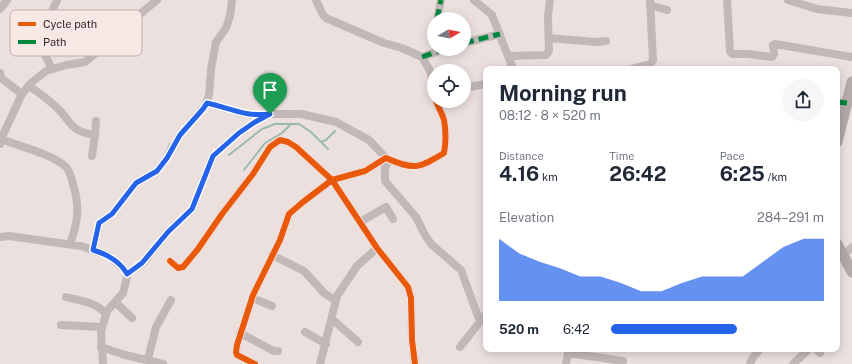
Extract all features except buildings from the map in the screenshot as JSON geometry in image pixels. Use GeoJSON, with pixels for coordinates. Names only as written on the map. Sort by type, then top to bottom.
{"type":"FeatureCollection","features":[{"type":"Feature","properties":{"kind":"street"},"geometry":{"type":"LineString","coordinates":[[0,9],[7,0]]}},
{"type":"Feature","properties":{"kind":"street"},"geometry":{"type":"LineString","coordinates":[[53,10],[57,0]]}},
{"type":"Feature","properties":{"kind":"street"},"geometry":{"type":"LineString","coordinates":[[142,12],[157,0]]}},
{"type":"Feature","properties":{"kind":"street"},"geometry":{"type":"LineString","coordinates":[[93,250],[99,223],[112,214],[136,183],[157,171],[167,158],[180,135],[207,103],[216,42],[226,28],[232,7],[232,0]]}},
{"type":"Feature","properties":{"kind":"street"},"geometry":{"type":"LineString","coordinates":[[316,0],[326,18],[384,43],[402,48],[422,57],[427,66]]}},
{"type":"Feature","properties":{"kind":"street"},"geometry":{"type":"LineString","coordinates":[[438,12],[441,0]]}},
{"type":"Feature","properties":{"kind":"street"},"geometry":{"type":"LineString","coordinates":[[474,0],[492,15],[512,66]]}},
{"type":"Feature","properties":{"kind":"street"},"geometry":{"type":"LineString","coordinates":[[508,56],[547,54],[549,51],[548,16],[550,0]]}},
{"type":"Feature","properties":{"kind":"street"},"geometry":{"type":"LineString","coordinates":[[727,0],[730,51],[732,54],[772,57],[774,54],[773,45],[775,44],[852,57]]}},
{"type":"Feature","properties":{"kind":"street"},"geometry":{"type":"LineString","coordinates":[[788,0],[817,9],[852,13]]}},
{"type":"Feature","properties":{"kind":"street"},"geometry":{"type":"LineString","coordinates":[[642,66],[650,64],[653,60],[650,3],[667,10]]}},
{"type":"Feature","properties":{"kind":"street"},"geometry":{"type":"LineString","coordinates":[[471,41],[500,34]]}},
{"type":"Feature","properties":{"kind":"street"},"geometry":{"type":"LineString","coordinates":[[549,38],[596,42],[606,41]]}},
{"type":"Feature","properties":{"kind":"street"},"geometry":{"type":"LineString","coordinates":[[422,57],[427,55]]}},
{"type":"Feature","properties":{"kind":"street"},"geometry":{"type":"LineString","coordinates":[[45,56],[52,69]]}},
{"type":"Feature","properties":{"kind":"street"},"geometry":{"type":"LineString","coordinates":[[70,244],[78,218],[78,205],[70,175],[66,168],[53,158],[0,142],[22,94],[28,86],[46,71],[66,65],[85,62],[92,56]]}},
{"type":"Feature","properties":{"kind":"street"},"geometry":{"type":"LineString","coordinates":[[0,76],[22,94]]}},
{"type":"Feature","properties":{"kind":"street"},"geometry":{"type":"LineString","coordinates":[[840,119],[842,103],[852,82]]}},
{"type":"Feature","properties":{"kind":"street"},"geometry":{"type":"LineString","coordinates":[[471,87],[483,85]]}},
{"type":"Feature","properties":{"kind":"street"},"geometry":{"type":"LineString","coordinates":[[28,86],[36,90],[62,113],[69,123],[79,131],[95,135]]}},
{"type":"Feature","properties":{"kind":"street"},"geometry":{"type":"LineString","coordinates":[[207,103],[244,114],[301,114],[336,122],[369,140],[388,159],[404,165],[422,166],[444,153],[445,129],[439,108]]}},
{"type":"Feature","properties":{"kind":"street"},"geometry":{"type":"LineString","coordinates":[[127,274],[142,263],[168,232],[192,209],[213,156],[239,133],[270,114]]}},
{"type":"Feature","properties":{"kind":"street"},"geometry":{"type":"LineString","coordinates":[[92,156],[96,120]]}},
{"type":"Feature","properties":{"kind":"street"},"geometry":{"type":"LineString","coordinates":[[170,261],[178,268],[183,267],[253,174],[270,147],[280,140],[288,142],[296,147],[332,180],[377,248],[410,292],[413,320],[412,340],[415,364]]}},
{"type":"Feature","properties":{"kind":"street"},"geometry":{"type":"LineString","coordinates":[[255,364],[240,356],[236,352],[240,333],[252,298],[280,240],[289,214],[332,180],[365,171],[388,159]]}},
{"type":"Feature","properties":{"kind":"street"},"geometry":{"type":"LineString","coordinates":[[388,159],[385,167],[385,181],[416,217],[424,235],[431,244],[461,270],[480,322]]}},
{"type":"Feature","properties":{"kind":"street"},"geometry":{"type":"LineString","coordinates":[[360,222],[386,207],[393,219]]}},
{"type":"Feature","properties":{"kind":"street"},"geometry":{"type":"LineString","coordinates":[[0,237],[9,236],[70,244],[109,256],[124,269],[127,274],[123,293],[106,314],[100,332],[104,364]]}},
{"type":"Feature","properties":{"kind":"street"},"geometry":{"type":"LineString","coordinates":[[843,256],[852,247]]}},
{"type":"Feature","properties":{"kind":"street"},"geometry":{"type":"LineString","coordinates":[[321,364],[337,296],[357,266],[377,248]]}},
{"type":"Feature","properties":{"kind":"street"},"geometry":{"type":"LineString","coordinates":[[840,250],[852,272]]}},
{"type":"Feature","properties":{"kind":"street"},"geometry":{"type":"LineString","coordinates":[[272,255],[304,271],[324,293],[336,302]]}},
{"type":"Feature","properties":{"kind":"street"},"geometry":{"type":"LineString","coordinates":[[66,297],[92,304],[101,308],[106,314]]}},
{"type":"Feature","properties":{"kind":"street"},"geometry":{"type":"LineString","coordinates":[[252,298],[272,306]]}},
{"type":"Feature","properties":{"kind":"street"},"geometry":{"type":"LineString","coordinates":[[148,359],[156,327],[171,300]]}},
{"type":"Feature","properties":{"kind":"street"},"geometry":{"type":"LineString","coordinates":[[115,302],[132,318]]}},
{"type":"Feature","properties":{"kind":"street"},"geometry":{"type":"LineString","coordinates":[[460,347],[483,318]]}},
{"type":"Feature","properties":{"kind":"street"},"geometry":{"type":"LineString","coordinates":[[332,320],[358,342]]}},
{"type":"Feature","properties":{"kind":"street"},"geometry":{"type":"LineString","coordinates":[[61,325],[102,327]]}},
{"type":"Feature","properties":{"kind":"street"},"geometry":{"type":"LineString","coordinates":[[305,332],[326,344]]}},
{"type":"Feature","properties":{"kind":"street"},"geometry":{"type":"LineString","coordinates":[[240,333],[274,351],[278,351]]}},
{"type":"Feature","properties":{"kind":"street"},"geometry":{"type":"LineString","coordinates":[[101,346],[126,355],[148,359],[163,364]]}},
{"type":"Feature","properties":{"kind":"street"},"geometry":{"type":"LineString","coordinates":[[566,364],[569,352]]}},
{"type":"Feature","properties":{"kind":"street"},"geometry":{"type":"LineString","coordinates":[[574,352],[623,361]]}},
{"type":"Feature","properties":{"kind":"street"},"geometry":{"type":"LineString","coordinates":[[750,364],[758,352]]}},
{"type":"Feature","properties":{"kind":"street"},"geometry":{"type":"LineString","coordinates":[[793,364],[806,352]]}},
{"type":"Feature","properties":{"kind":"waterway"},"geometry":{"type":"LineString","coordinates":[[229,155],[262,129],[275,124],[299,124],[311,132],[328,149]]}},
{"type":"Feature","properties":{"kind":"waterway"},"geometry":{"type":"LineString","coordinates":[[244,170],[265,143],[282,133],[291,124]]}},
{"type":"Feature","properties":{"kind":"waterway"},"geometry":{"type":"LineString","coordinates":[[321,142],[326,140],[335,131]]}},
{"type":"Feature","properties":{"kind":"waterway"},"geometry":{"type":"LineString","coordinates":[[166,153],[170,144]]}},
{"type":"Feature","properties":{"kind":"marked path"},"geometry":{"type":"LineString","coordinates":[[438,12],[441,0]]}},
{"type":"Feature","properties":{"kind":"marked path"},"geometry":{"type":"LineString","coordinates":[[471,41],[500,34]]}},
{"type":"Feature","properties":{"kind":"marked path"},"geometry":{"type":"LineString","coordinates":[[422,57],[427,55]]}},
{"type":"Feature","properties":{"kind":"marked path"},"geometry":{"type":"LineString","coordinates":[[840,102],[847,103]]}},
{"type":"Feature","properties":{"kind":"cycle path"},"geometry":{"type":"LineString","coordinates":[[255,364],[237,355],[237,345],[253,295],[280,240],[289,214],[332,180],[365,171],[386,158],[403,165],[416,166],[422,165],[444,153],[445,124],[439,108]]}},
{"type":"Feature","properties":{"kind":"cycle path"},"geometry":{"type":"LineString","coordinates":[[170,261],[178,268],[183,267],[253,174],[270,147],[280,140],[288,142],[296,147],[332,180],[377,248],[408,287],[411,298],[412,340],[415,364]]}},
{"type":"Feature","properties":{"kind":"route"},"geometry":{"type":"LineString","coordinates":[[207,103],[222,106],[244,114],[270,114],[239,133],[213,156],[192,209],[168,232],[142,263],[127,274],[126,271],[109,256],[102,252],[93,250],[99,223],[112,214],[136,183],[153,174],[162,166],[180,135],[207,103]]}}]}
